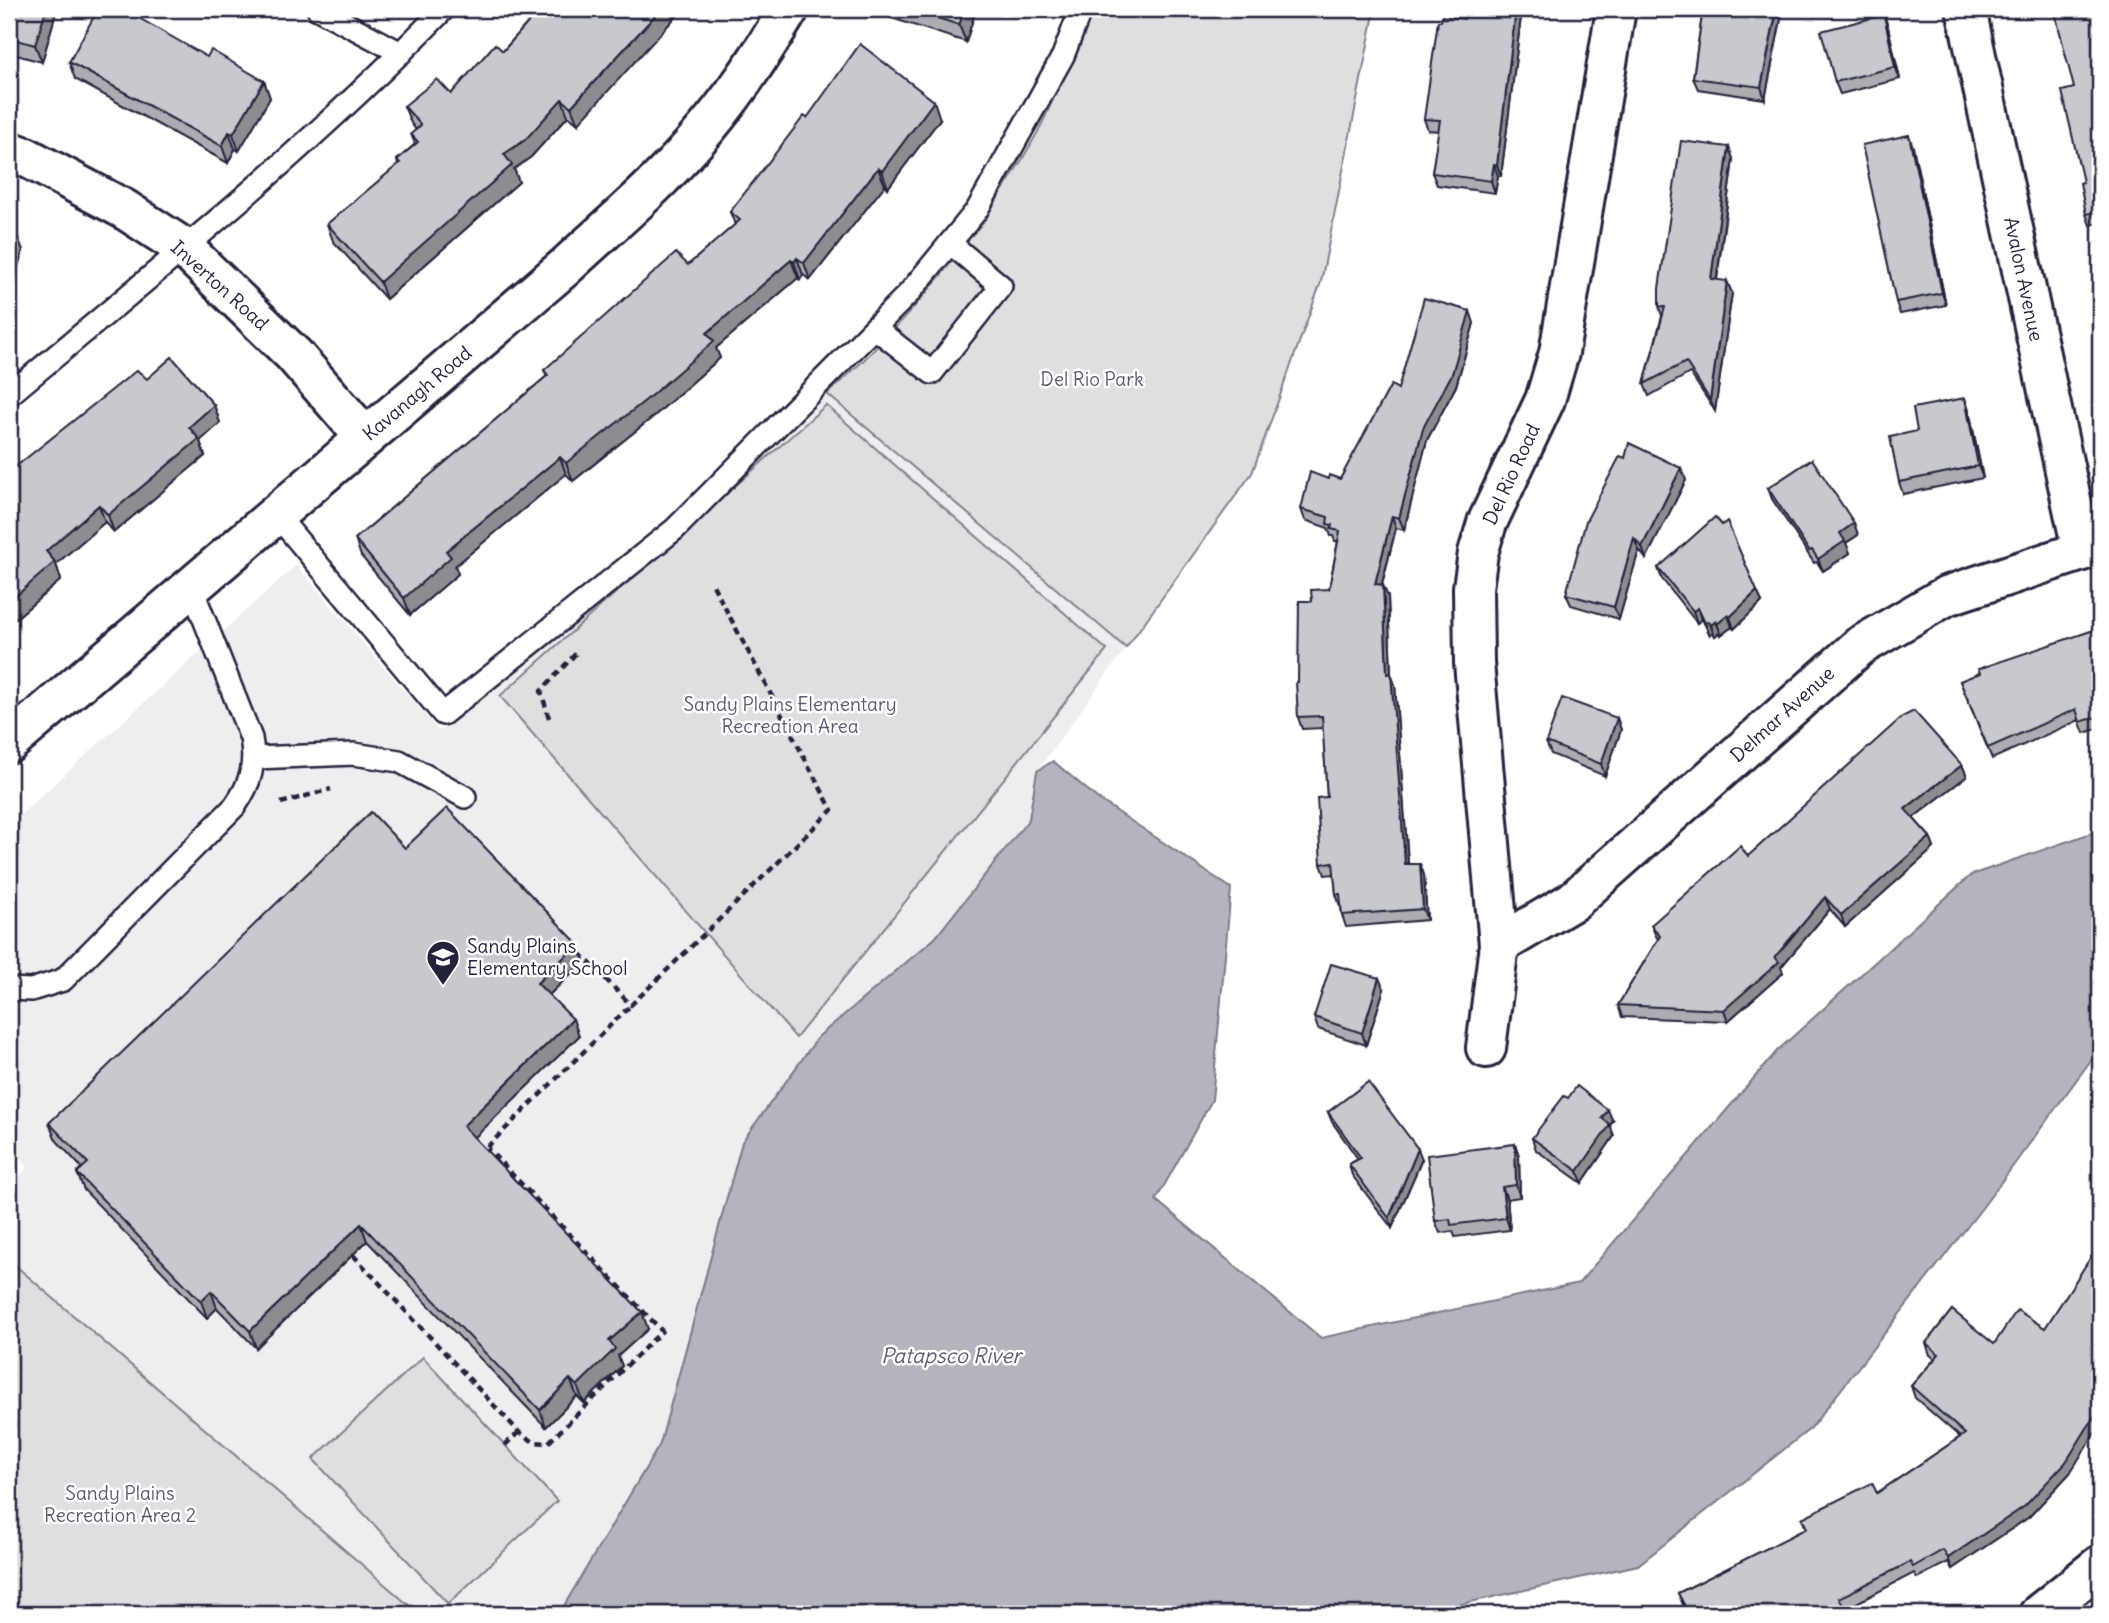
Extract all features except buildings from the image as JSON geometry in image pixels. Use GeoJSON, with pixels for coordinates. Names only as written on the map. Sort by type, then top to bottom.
{"type":"FeatureCollection","features":[{"type":"Feature","properties":{"kind":"street","name":"Kavanagh Road"},"geometry":{"type":"LineString","coordinates":[[9,743],[565,267],[692,145],[754,66],[789,9]]}},
{"type":"Feature","properties":{"kind":"street","name":"Del Rio Road"},"geometry":{"type":"LineString","coordinates":[[1486,1048],[1499,944],[1474,663],[1476,565],[1487,523],[1545,400],[1559,353],[1616,9]]}},
{"type":"Feature","properties":{"kind":"street","name":"Avalon Avenue"},"geometry":{"type":"LineString","coordinates":[[1966,9],[2091,547]]}},
{"type":"Feature","properties":{"kind":"street","name":"Inverton Road"},"geometry":{"type":"LineString","coordinates":[[9,151],[26,157],[114,204],[184,248],[294,355],[366,437]]}},
{"type":"Feature","properties":{"kind":"street","name":"Delmar Avenue"},"geometry":{"type":"LineString","coordinates":[[1499,944],[1573,901],[1860,646],[1946,596],[2091,547]]}},
{"type":"Feature","properties":{"kind":"street"},"geometry":{"type":"LineString","coordinates":[[2039,1614],[2100,1565]]}},
{"type":"Feature","properties":{"kind":"lane"},"geometry":{"type":"LineString","coordinates":[[318,9],[401,53]]}},
{"type":"Feature","properties":{"kind":"lane"},"geometry":{"type":"LineString","coordinates":[[9,395],[184,248],[401,53],[444,9]]}},
{"type":"Feature","properties":{"kind":"lane"},"geometry":{"type":"LineString","coordinates":[[275,513],[443,714],[675,528],[909,293],[977,210],[1063,56],[1081,9]]}},
{"type":"Feature","properties":{"kind":"lane"},"geometry":{"type":"LineString","coordinates":[[875,328],[932,373],[1001,286],[950,243]]}},
{"type":"Feature","properties":{"kind":"lane"},"geometry":{"type":"LineString","coordinates":[[9,989],[31,990],[63,980],[235,806],[248,788],[255,758],[251,737],[191,586]]}},
{"type":"Feature","properties":{"kind":"lane"},"geometry":{"type":"LineString","coordinates":[[255,758],[354,754],[399,761],[465,797]]}},
{"type":"Feature","properties":{"kind":"path"},"geometry":{"type":"LineString","coordinates":[[480,1155],[832,810],[713,585]]}},
{"type":"Feature","properties":{"kind":"path"},"geometry":{"type":"LineString","coordinates":[[281,803],[342,786]]}},
{"type":"Feature","properties":{"kind":"path"},"geometry":{"type":"LineString","coordinates":[[570,943],[631,1005]]}},
{"type":"Feature","properties":{"kind":"path"},"geometry":{"type":"LineString","coordinates":[[352,1255],[519,1432],[534,1442],[548,1443],[662,1331],[487,1147]]}},
{"type":"Feature","properties":{"kind":"path"},"geometry":{"type":"LineString","coordinates":[[505,1445],[519,1432]]}},
{"type":"Feature","properties":{"kind":"shaded area","name":"Sandy Plains Elementary School"},"geometry":{"type":"Polygon","coordinates":[[[827,394],[1126,648],[1037,771],[1029,819],[935,939],[819,1036],[742,1141],[660,1444],[559,1614],[9,1614],[9,1194],[27,1167],[9,1140],[9,825],[296,565],[439,731],[827,394]]]}},
{"type":"Feature","properties":{"kind":"green space","name":"Del Rio Park"},"geometry":{"type":"Polygon","coordinates":[[[1090,9],[1375,9],[1321,282],[1252,473],[1126,648],[827,394],[887,337],[915,306],[992,207],[1043,122],[1090,9]]]}},
{"type":"Feature","properties":{"kind":"green space","name":"Sandy Plains Elementary Recreation Area"},"geometry":{"type":"Polygon","coordinates":[[[826,405],[1107,650],[796,1038],[500,696],[826,405]]]}},
{"type":"Feature","properties":{"kind":"green space","name":"Sandy Plains Recreation Area 2"},"geometry":{"type":"Polygon","coordinates":[[[9,1260],[419,1614],[9,1614],[9,1260]]]}},
{"type":"Feature","properties":{"kind":"green space"},"geometry":{"type":"Polygon","coordinates":[[[423,1357],[557,1501],[448,1604],[313,1459],[423,1357]]]}},
{"type":"Feature","properties":{"kind":"water","name":"Patapsco River"},"geometry":{"type":"Polygon","coordinates":[[[1053,761],[1097,798],[1231,888],[1212,1100],[1156,1200],[1321,1338],[1579,1283],[1777,1051],[1971,875],[2100,830],[2100,1048],[1982,1208],[1811,1428],[1638,1565],[1416,1614],[559,1614],[660,1444],[742,1142],[819,1036],[935,938],[1029,819],[1037,771],[1053,761]]]}},
{"type":"Feature","properties":{"kind":"place","name":"Sandy Plains Elementary School"},"geometry":{"type":"Point","coordinates":[443,987]}}]}
